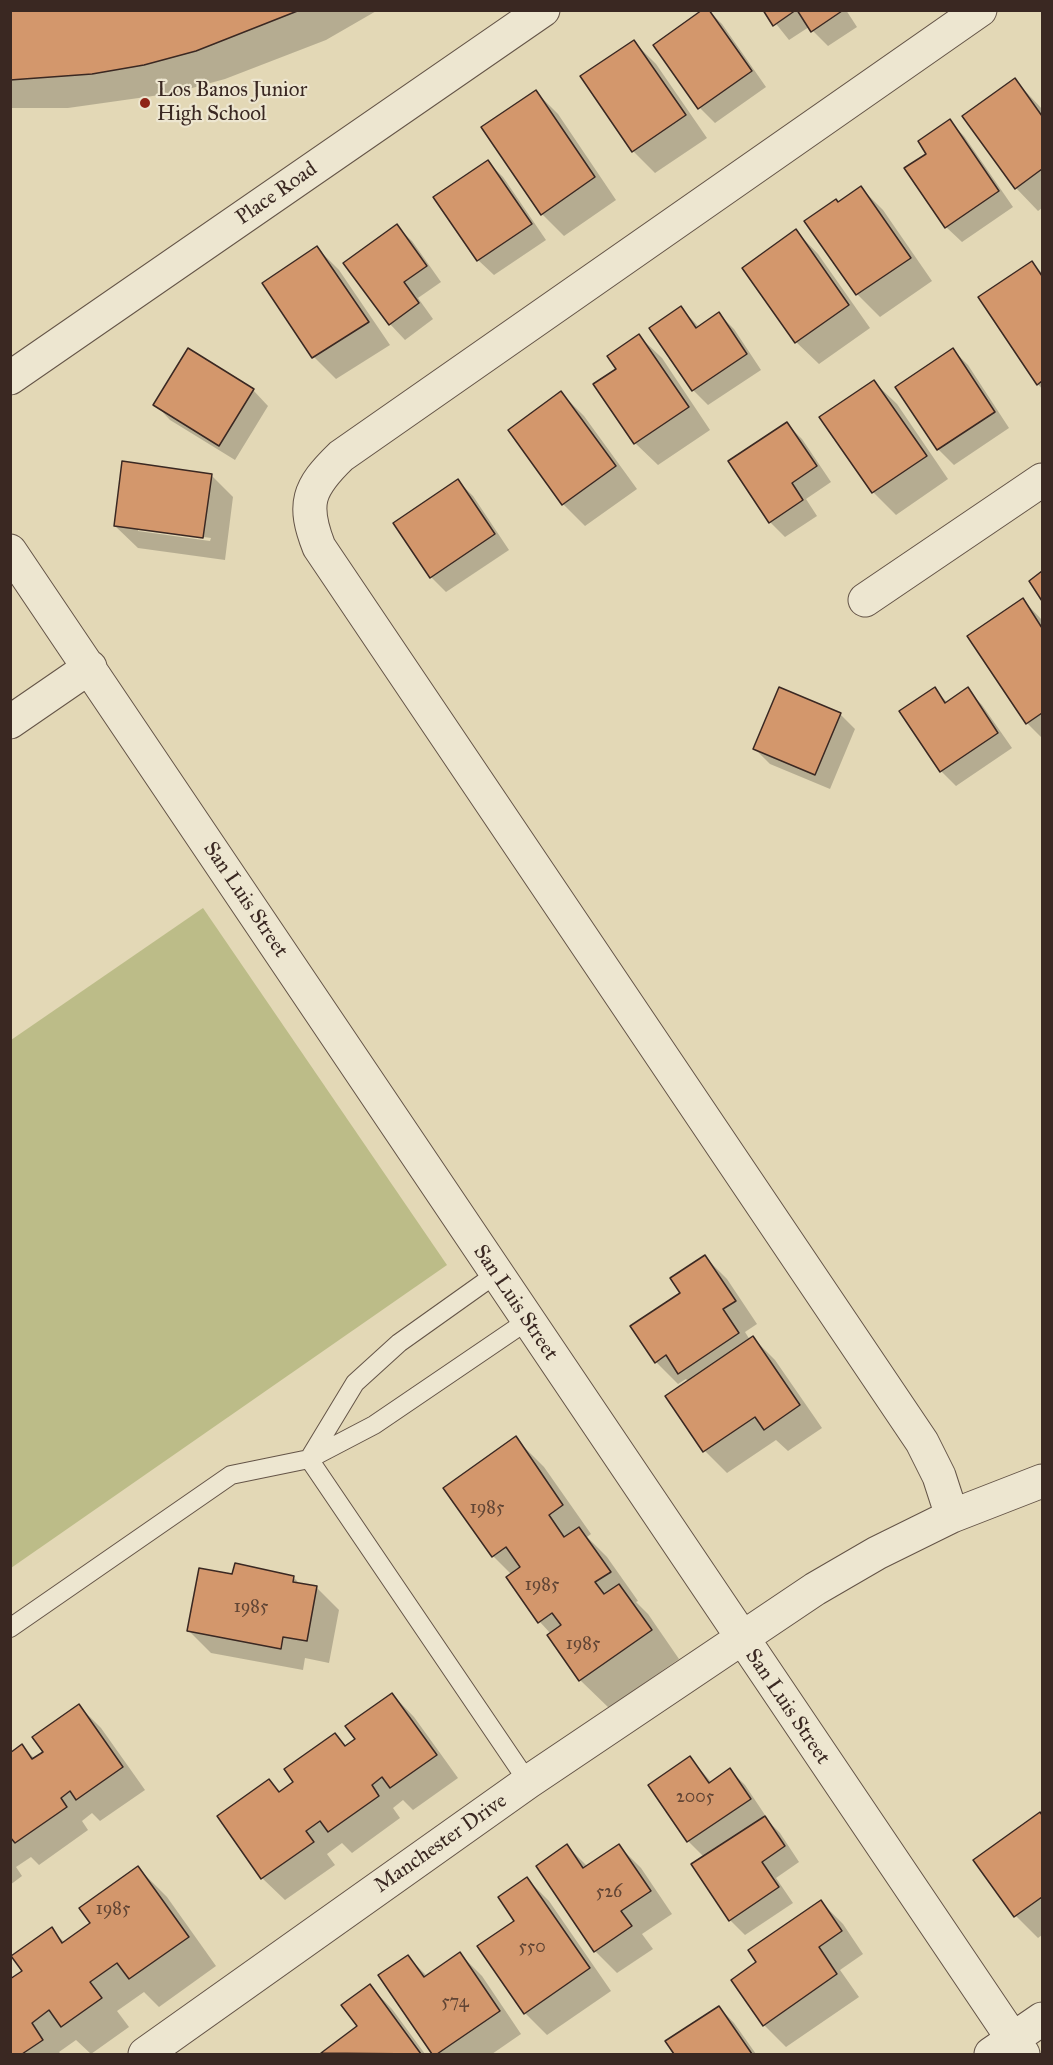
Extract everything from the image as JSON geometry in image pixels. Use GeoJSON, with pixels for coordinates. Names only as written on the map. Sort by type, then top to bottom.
{"type":"FeatureCollection","features":[{"type":"Feature","properties":{"kind":"street","name":"Place Road"},"geometry":{"type":"LineString","coordinates":[[10,378],[543,10]]}},
{"type":"Feature","properties":{"kind":"street"},"geometry":{"type":"LineString","coordinates":[[952,1516],[939,1476],[922,1442],[326,557],[309,522],[310,500],[314,491],[322,475],[341,456],[980,10]]}},
{"type":"Feature","properties":{"kind":"street"},"geometry":{"type":"LineString","coordinates":[[865,600],[1042,480]]}},
{"type":"Feature","properties":{"kind":"street","name":"San Luis Street"},"geometry":{"type":"LineString","coordinates":[[10,551],[740,1638],[1009,2050]]}},
{"type":"Feature","properties":{"kind":"street"},"geometry":{"type":"LineString","coordinates":[[10,722],[90,667]]}},
{"type":"Feature","properties":{"kind":"street","name":"Manchester Drive"},"geometry":{"type":"LineString","coordinates":[[145,2055],[528,1782],[815,1589],[877,1553],[952,1516],[1042,1481]]}},
{"type":"Feature","properties":{"kind":"street"},"geometry":{"type":"LineString","coordinates":[[1009,2050],[1042,2019]]}},
{"type":"Feature","properties":{"kind":"lane"},"geometry":{"type":"LineString","coordinates":[[309,1459],[355,1383],[399,1343],[496,1274]]}},
{"type":"Feature","properties":{"kind":"lane"},"geometry":{"type":"LineString","coordinates":[[10,1628],[231,1475],[309,1459],[374,1425],[527,1321]]}},
{"type":"Feature","properties":{"kind":"lane"},"geometry":{"type":"LineString","coordinates":[[309,1459],[528,1782]]}},
{"type":"Feature","properties":{"kind":"green space"},"geometry":{"type":"Polygon","coordinates":[[[203,908],[447,1265],[11,1568],[11,1040],[203,908]]]}},
{"type":"Feature","properties":{"kind":"building"},"geometry":{"type":"Polygon","coordinates":[[[10,10],[300,10],[196,51],[144,65],[92,74],[10,80],[10,10]]]}},
{"type":"Feature","properties":{"kind":"building"},"geometry":{"type":"Polygon","coordinates":[[[702,10],[709,10],[752,71],[698,109],[653,45],[702,10]]]}},
{"type":"Feature","properties":{"kind":"building"},"geometry":{"type":"Polygon","coordinates":[[[763,10],[796,10],[773,26],[763,10]]]}},
{"type":"Feature","properties":{"kind":"building"},"geometry":{"type":"Polygon","coordinates":[[[797,10],[842,10],[842,11],[811,32],[797,10]]]}},
{"type":"Feature","properties":{"kind":"building"},"geometry":{"type":"Polygon","coordinates":[[[634,40],[686,115],[632,152],[580,76],[634,40]]]}},
{"type":"Feature","properties":{"kind":"building"},"geometry":{"type":"Polygon","coordinates":[[[1015,78],[1042,116],[1042,169],[1015,189],[962,116],[1015,78]]]}},
{"type":"Feature","properties":{"kind":"building"},"geometry":{"type":"Polygon","coordinates":[[[536,90],[595,177],[541,215],[481,127],[536,90]]]}},
{"type":"Feature","properties":{"kind":"building"},"geometry":{"type":"Polygon","coordinates":[[[950,119],[999,191],[945,228],[904,168],[926,154],[918,141],[950,119]]]}},
{"type":"Feature","properties":{"kind":"building"},"geometry":{"type":"Polygon","coordinates":[[[488,160],[532,224],[477,261],[433,197],[488,160]]]}},
{"type":"Feature","properties":{"kind":"building"},"geometry":{"type":"Polygon","coordinates":[[[861,186],[911,258],[856,295],[804,221],[836,199],[838,202],[861,186]]]}},
{"type":"Feature","properties":{"kind":"building"},"geometry":{"type":"Polygon","coordinates":[[[397,224],[427,266],[404,282],[419,303],[389,325],[343,263],[397,224]]]}},
{"type":"Feature","properties":{"kind":"building"},"geometry":{"type":"Polygon","coordinates":[[[796,229],[849,305],[795,343],[742,268],[796,229]]]}},
{"type":"Feature","properties":{"kind":"building"},"geometry":{"type":"Polygon","coordinates":[[[317,246],[369,322],[312,358],[262,283],[317,246]]]}},
{"type":"Feature","properties":{"kind":"building"},"geometry":{"type":"Polygon","coordinates":[[[1032,261],[1042,276],[1042,381],[1037,385],[978,297],[1032,261]]]}},
{"type":"Feature","properties":{"kind":"building"},"geometry":{"type":"Polygon","coordinates":[[[681,306],[696,328],[719,312],[747,354],[692,391],[649,328],[681,306]]]}},
{"type":"Feature","properties":{"kind":"building"},"geometry":{"type":"Polygon","coordinates":[[[639,334],[689,407],[634,444],[593,384],[616,369],[607,356],[639,334]]]}},
{"type":"Feature","properties":{"kind":"building"},"geometry":{"type":"Polygon","coordinates":[[[188,348],[254,389],[219,446],[153,405],[188,348]]]}},
{"type":"Feature","properties":{"kind":"building"},"geometry":{"type":"Polygon","coordinates":[[[953,348],[995,412],[937,450],[895,387],[953,348]]]}},
{"type":"Feature","properties":{"kind":"building"},"geometry":{"type":"Polygon","coordinates":[[[874,380],[927,456],[872,493],[819,417],[874,380]]]}},
{"type":"Feature","properties":{"kind":"building"},"geometry":{"type":"Polygon","coordinates":[[[561,391],[616,466],[562,505],[508,430],[561,391]]]}},
{"type":"Feature","properties":{"kind":"building"},"geometry":{"type":"Polygon","coordinates":[[[787,422],[817,466],[792,483],[803,500],[769,523],[728,461],[787,422]]]}},
{"type":"Feature","properties":{"kind":"building"},"geometry":{"type":"Polygon","coordinates":[[[122,461],[212,474],[203,538],[114,526],[122,461]]]}},
{"type":"Feature","properties":{"kind":"building"},"geometry":{"type":"Polygon","coordinates":[[[458,479],[495,534],[430,578],[393,523],[458,479]]]}},
{"type":"Feature","properties":{"kind":"building"},"geometry":{"type":"Polygon","coordinates":[[[1042,571],[1042,601],[1029,581],[1042,571]]]}},
{"type":"Feature","properties":{"kind":"building"},"geometry":{"type":"Polygon","coordinates":[[[1023,598],[1042,628],[1042,713],[1026,724],[967,636],[1023,598]]]}},
{"type":"Feature","properties":{"kind":"building"},"geometry":{"type":"Polygon","coordinates":[[[779,687],[841,713],[815,775],[753,749],[779,687]]]}},
{"type":"Feature","properties":{"kind":"building"},"geometry":{"type":"Polygon","coordinates":[[[935,687],[945,703],[968,687],[998,733],[940,772],[899,711],[935,687]]]}},
{"type":"Feature","properties":{"kind":"building"},"geometry":{"type":"Polygon","coordinates":[[[705,1255],[736,1301],[723,1309],[739,1333],[678,1374],[666,1355],[655,1363],[630,1326],[680,1293],[670,1278],[705,1255]]]}},
{"type":"Feature","properties":{"kind":"building"},"geometry":{"type":"Polygon","coordinates":[[[753,1336],[800,1405],[764,1430],[755,1417],[703,1452],[665,1396],[753,1336]]]}},
{"type":"Feature","properties":{"kind":"building"},"geometry":{"type":"Polygon","coordinates":[[[516,1436],[563,1505],[549,1515],[564,1537],[579,1527],[611,1572],[595,1582],[604,1594],[619,1584],[652,1630],[579,1681],[547,1635],[561,1625],[552,1613],[538,1623],[506,1577],[520,1567],[506,1547],[492,1557],[443,1488],[516,1436]]]}},
{"type":"Feature","properties":{"kind":"building"},"geometry":{"type":"Polygon","coordinates":[[[235,1563],[294,1576],[293,1582],[317,1586],[307,1641],[283,1637],[281,1649],[187,1631],[199,1568],[232,1574],[235,1563]]]}},
{"type":"Feature","properties":{"kind":"building"},"geometry":{"type":"Polygon","coordinates":[[[392,1693],[437,1755],[390,1788],[382,1777],[372,1785],[379,1796],[328,1832],[320,1821],[306,1831],[314,1842],[261,1879],[217,1816],[269,1779],[279,1792],[293,1782],[284,1769],[335,1733],[345,1746],[355,1739],[345,1726],[392,1693]]]}},
{"type":"Feature","properties":{"kind":"building"},"geometry":{"type":"Polygon","coordinates":[[[79,1704],[123,1767],[76,1800],[70,1791],[61,1798],[67,1807],[15,1843],[10,1837],[10,1753],[22,1744],[32,1759],[43,1752],[32,1737],[79,1704]]]}},
{"type":"Feature","properties":{"kind":"building"},"geometry":{"type":"Polygon","coordinates":[[[690,1756],[709,1783],[730,1768],[751,1799],[687,1842],[648,1785],[690,1756]]]}},
{"type":"Feature","properties":{"kind":"building"},"geometry":{"type":"Polygon","coordinates":[[[1040,1812],[1042,1815],[1042,1897],[1014,1917],[973,1860],[1040,1812]]]}},
{"type":"Feature","properties":{"kind":"building"},"geometry":{"type":"Polygon","coordinates":[[[765,1816],[785,1846],[762,1862],[779,1887],[729,1921],[691,1864],[765,1816]]]}},
{"type":"Feature","properties":{"kind":"building"},"geometry":{"type":"Polygon","coordinates":[[[567,1844],[583,1868],[619,1844],[651,1891],[621,1911],[632,1926],[594,1952],[536,1866],[567,1844]]]}},
{"type":"Feature","properties":{"kind":"building"},"geometry":{"type":"Polygon","coordinates":[[[138,1866],[189,1937],[129,1979],[117,1963],[90,1982],[102,1998],[61,2027],[49,2010],[32,2023],[43,2040],[22,2054],[10,2054],[10,1979],[22,1971],[11,1956],[52,1927],[62,1943],[90,1923],[79,1908],[138,1866]]]}},
{"type":"Feature","properties":{"kind":"building"},"geometry":{"type":"Polygon","coordinates":[[[527,1877],[590,1968],[524,2014],[477,1946],[514,1921],[498,1897],[527,1877]]]}},
{"type":"Feature","properties":{"kind":"building"},"geometry":{"type":"Polygon","coordinates":[[[821,1900],[842,1931],[819,1947],[837,1974],[763,2026],[731,1980],[756,1962],[748,1950],[821,1900]]]}},
{"type":"Feature","properties":{"kind":"building"},"geometry":{"type":"Polygon","coordinates":[[[460,1952],[500,2011],[437,2054],[432,2054],[378,1975],[408,1955],[424,1977],[460,1952]]]}},
{"type":"Feature","properties":{"kind":"building"},"geometry":{"type":"Polygon","coordinates":[[[370,1984],[421,2054],[321,2053],[357,2026],[341,2005],[370,1984]]]}},
{"type":"Feature","properties":{"kind":"building"},"geometry":{"type":"Polygon","coordinates":[[[719,2006],[752,2054],[674,2054],[665,2041],[719,2006]]]}},
{"type":"Feature","properties":{"kind":"place","name":"Los Banos Junior High School"},"geometry":{"type":"Point","coordinates":[145,103]}}]}
